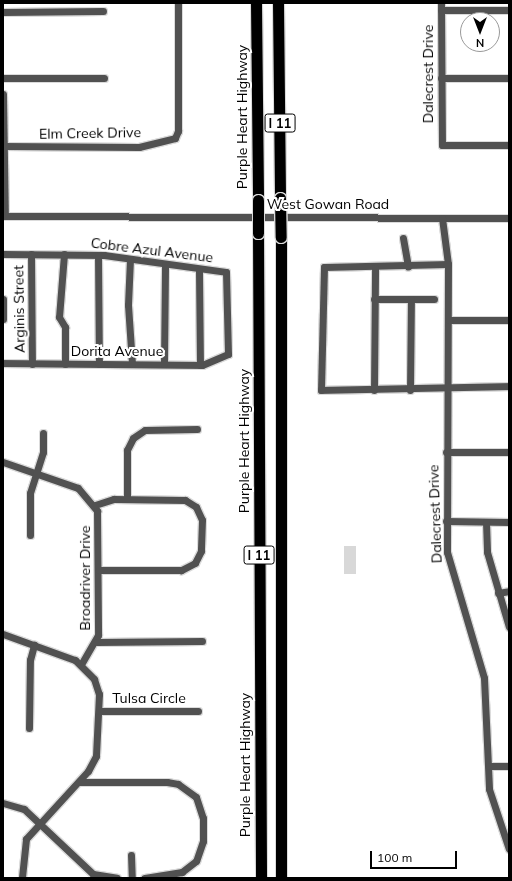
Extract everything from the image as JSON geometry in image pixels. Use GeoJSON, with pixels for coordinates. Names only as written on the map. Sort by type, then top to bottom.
{"type":"FeatureCollection","features":[{"type":"Feature","properties":{"kind":"highway","name":"Purple Heart Highway"},"geometry":{"type":"LineString","coordinates":[[256,3],[261,878]]}},
{"type":"Feature","properties":{"kind":"highway","name":"I 11"},"geometry":{"type":"LineString","coordinates":[[278,3],[281,237],[281,878]]}},
{"type":"Feature","properties":{"kind":"street","name":"Elm Creek Drive"},"geometry":{"type":"LineString","coordinates":[[4,146],[139,146],[175,138],[178,131],[178,3]]}},
{"type":"Feature","properties":{"kind":"street"},"geometry":{"type":"LineString","coordinates":[[441,7],[509,10]]}},
{"type":"Feature","properties":{"kind":"street","name":"Dalecrest Drive"},"geometry":{"type":"LineString","coordinates":[[441,7],[442,145],[509,145]]}},
{"type":"Feature","properties":{"kind":"street"},"geometry":{"type":"LineString","coordinates":[[3,12],[103,11]]}},
{"type":"Feature","properties":{"kind":"street"},"geometry":{"type":"LineString","coordinates":[[3,78],[104,78]]}},
{"type":"Feature","properties":{"kind":"street"},"geometry":{"type":"LineString","coordinates":[[441,78],[509,78]]}},
{"type":"Feature","properties":{"kind":"street"},"geometry":{"type":"LineString","coordinates":[[3,94],[4,216]]}},
{"type":"Feature","properties":{"kind":"street","name":"West Gowan Road"},"geometry":{"type":"LineString","coordinates":[[4,216],[509,218]]}},
{"type":"Feature","properties":{"kind":"street","name":"Dalecrest Drive"},"geometry":{"type":"LineString","coordinates":[[442,218],[448,264],[449,320],[446,521],[450,568],[487,692],[489,789],[509,849]]}},
{"type":"Feature","properties":{"kind":"street"},"geometry":{"type":"LineString","coordinates":[[403,238],[408,267]]}},
{"type":"Feature","properties":{"kind":"street","name":"Cobre Azul Avenue"},"geometry":{"type":"LineString","coordinates":[[3,254],[98,255],[199,270],[226,272],[228,354]]}},
{"type":"Feature","properties":{"kind":"street","name":"Arginis Street"},"geometry":{"type":"LineString","coordinates":[[31,254],[32,364]]}},
{"type":"Feature","properties":{"kind":"street"},"geometry":{"type":"LineString","coordinates":[[64,254],[59,312],[65,327],[65,364]]}},
{"type":"Feature","properties":{"kind":"street"},"geometry":{"type":"LineString","coordinates":[[98,255],[99,364]]}},
{"type":"Feature","properties":{"kind":"street"},"geometry":{"type":"LineString","coordinates":[[130,259],[128,305],[132,364]]}},
{"type":"Feature","properties":{"kind":"street"},"geometry":{"type":"LineString","coordinates":[[448,264],[374,268],[324,267],[321,390],[410,390],[447,386],[509,386]]}},
{"type":"Feature","properties":{"kind":"street"},"geometry":{"type":"LineString","coordinates":[[164,364],[165,265]]}},
{"type":"Feature","properties":{"kind":"street"},"geometry":{"type":"LineString","coordinates":[[374,268],[374,390]]}},
{"type":"Feature","properties":{"kind":"street"},"geometry":{"type":"LineString","coordinates":[[199,270],[200,365]]}},
{"type":"Feature","properties":{"kind":"street"},"geometry":{"type":"LineString","coordinates":[[3,299],[3,319]]}},
{"type":"Feature","properties":{"kind":"street"},"geometry":{"type":"LineString","coordinates":[[374,299],[434,299]]}},
{"type":"Feature","properties":{"kind":"street"},"geometry":{"type":"LineString","coordinates":[[410,390],[411,299]]}},
{"type":"Feature","properties":{"kind":"street"},"geometry":{"type":"LineString","coordinates":[[449,320],[509,320]]}},
{"type":"Feature","properties":{"kind":"street","name":"Dorita Avenue"},"geometry":{"type":"LineString","coordinates":[[3,363],[200,365],[228,354]]}},
{"type":"Feature","properties":{"kind":"street"},"geometry":{"type":"LineString","coordinates":[[127,498],[127,450],[133,438],[145,430],[197,429]]}},
{"type":"Feature","properties":{"kind":"street"},"geometry":{"type":"LineString","coordinates":[[30,535],[30,493],[35,473],[43,452],[43,433]]}},
{"type":"Feature","properties":{"kind":"street"},"geometry":{"type":"LineString","coordinates":[[446,452],[509,452]]}},
{"type":"Feature","properties":{"kind":"street"},"geometry":{"type":"LineString","coordinates":[[3,462],[78,488],[95,505],[127,498],[185,500],[196,507],[202,520],[201,551],[195,563],[181,570],[99,570]]}},
{"type":"Feature","properties":{"kind":"street","name":"Broadriver Drive"},"geometry":{"type":"LineString","coordinates":[[81,664],[97,642],[99,519],[95,505]]}},
{"type":"Feature","properties":{"kind":"street"},"geometry":{"type":"LineString","coordinates":[[446,521],[509,522]]}},
{"type":"Feature","properties":{"kind":"street"},"geometry":{"type":"LineString","coordinates":[[486,522],[487,552],[509,627]]}},
{"type":"Feature","properties":{"kind":"street"},"geometry":{"type":"LineString","coordinates":[[498,593],[509,591]]}},
{"type":"Feature","properties":{"kind":"street"},"geometry":{"type":"LineString","coordinates":[[3,634],[81,664],[94,679],[99,711],[96,756],[79,782],[38,822],[24,844],[22,878]]}},
{"type":"Feature","properties":{"kind":"street"},"geometry":{"type":"LineString","coordinates":[[97,642],[202,641]]}},
{"type":"Feature","properties":{"kind":"street"},"geometry":{"type":"LineString","coordinates":[[29,728],[30,660],[34,645]]}},
{"type":"Feature","properties":{"kind":"street","name":"Tulsa Circle"},"geometry":{"type":"LineString","coordinates":[[99,711],[198,710]]}},
{"type":"Feature","properties":{"kind":"street"},"geometry":{"type":"LineString","coordinates":[[489,766],[509,766]]}},
{"type":"Feature","properties":{"kind":"street"},"geometry":{"type":"LineString","coordinates":[[79,782],[166,782],[194,794],[203,818],[203,841],[196,861],[182,872],[144,878]]}},
{"type":"Feature","properties":{"kind":"street"},"geometry":{"type":"LineString","coordinates":[[3,803],[24,809],[93,874],[117,878]]}},
{"type":"Feature","properties":{"kind":"street"},"geometry":{"type":"LineString","coordinates":[[131,855],[132,878]]}},
{"type":"Feature","properties":{"kind":"shaded area"},"geometry":{"type":"Polygon","coordinates":[[[344,546],[356,546],[356,574],[344,574],[344,546]]]}}]}
